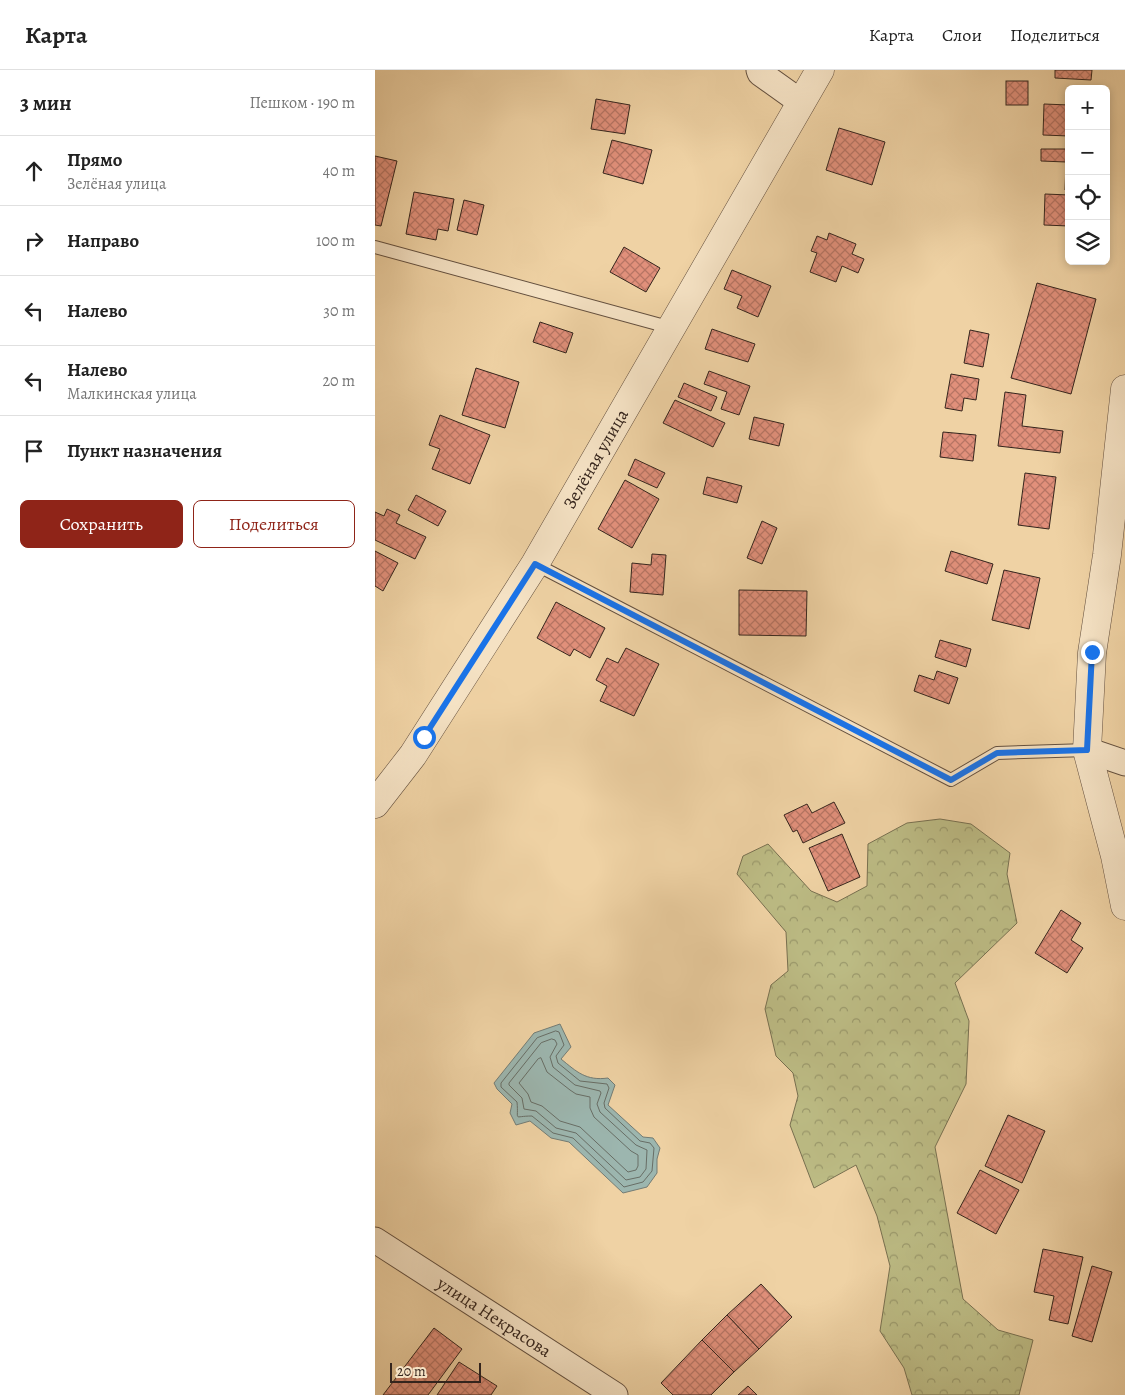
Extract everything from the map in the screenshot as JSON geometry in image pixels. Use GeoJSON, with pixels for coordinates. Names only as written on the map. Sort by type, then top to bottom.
{"type":"FeatureCollection","features":[{"type":"Feature","properties":{"kind":"street"},"geometry":{"type":"LineString","coordinates":[[759,70],[760,74],[801,104]]}},
{"type":"Feature","properties":{"kind":"street","name":"Зелёная улица"},"geometry":{"type":"LineString","coordinates":[[375,804],[413,755],[535,564],[820,70]]}},
{"type":"Feature","properties":{"kind":"street"},"geometry":{"type":"LineString","coordinates":[[1125,389],[1107,556],[1092,652],[1087,750],[1115,856],[1125,906]]}},
{"type":"Feature","properties":{"kind":"street"},"geometry":{"type":"LineString","coordinates":[[1087,750],[1125,763]]}},
{"type":"Feature","properties":{"kind":"street","name":"улица Некрасова"},"geometry":{"type":"LineString","coordinates":[[375,1240],[615,1395]]}},
{"type":"Feature","properties":{"kind":"lane"},"geometry":{"type":"LineString","coordinates":[[375,248],[672,328]]}},
{"type":"Feature","properties":{"kind":"lane"},"geometry":{"type":"LineString","coordinates":[[535,564],[951,780],[997,753],[1087,750]]}},
{"type":"Feature","properties":{"kind":"green space"},"geometry":{"type":"Polygon","coordinates":[[[940,819],[971,824],[1010,853],[1007,874],[1017,923],[955,983],[969,1021],[966,1084],[935,1147],[963,1299],[998,1330],[1033,1340],[1019,1395],[912,1395],[904,1368],[880,1331],[890,1266],[877,1216],[856,1165],[814,1188],[790,1125],[798,1096],[793,1073],[776,1056],[765,1009],[771,985],[788,971],[786,932],[737,874],[743,856],[768,844],[811,891],[837,902],[867,886],[868,844],[907,823],[940,819]]]}},
{"type":"Feature","properties":{"kind":"water"},"geometry":{"type":"Polygon","coordinates":[[[560,1024],[571,1047],[561,1059],[577,1072],[588,1077],[608,1078],[615,1085],[608,1105],[643,1137],[653,1138],[660,1148],[657,1159],[657,1173],[647,1187],[623,1193],[569,1142],[551,1138],[530,1121],[516,1125],[510,1113],[512,1104],[497,1089],[494,1083],[534,1033],[560,1024]]]}},
{"type":"Feature","properties":{"kind":"building"},"geometry":{"type":"Polygon","coordinates":[[[1055,70],[1092,70],[1091,80],[1055,78],[1055,70]]]}},
{"type":"Feature","properties":{"kind":"building"},"geometry":{"type":"Polygon","coordinates":[[[1006,81],[1028,81],[1028,105],[1006,105],[1006,81]]]}},
{"type":"Feature","properties":{"kind":"building"},"geometry":{"type":"Polygon","coordinates":[[[596,99],[630,105],[625,134],[591,129],[596,99]]]}},
{"type":"Feature","properties":{"kind":"building"},"geometry":{"type":"Polygon","coordinates":[[[1044,104],[1065,105],[1065,136],[1043,135],[1044,104]]]}},
{"type":"Feature","properties":{"kind":"building"},"geometry":{"type":"Polygon","coordinates":[[[839,128],[885,142],[872,185],[826,170],[839,128]]]}},
{"type":"Feature","properties":{"kind":"building"},"geometry":{"type":"Polygon","coordinates":[[[612,140],[652,150],[643,184],[603,173],[612,140]]]}},
{"type":"Feature","properties":{"kind":"building"},"geometry":{"type":"Polygon","coordinates":[[[1041,149],[1065,149],[1065,162],[1041,161],[1041,149]]]}},
{"type":"Feature","properties":{"kind":"building"},"geometry":{"type":"Polygon","coordinates":[[[375,156],[397,161],[381,226],[375,225],[375,156]]]}},
{"type":"Feature","properties":{"kind":"building"},"geometry":{"type":"Polygon","coordinates":[[[414,192],[454,199],[448,231],[438,229],[436,240],[406,234],[414,192]]]}},
{"type":"Feature","properties":{"kind":"building"},"geometry":{"type":"Polygon","coordinates":[[[1045,194],[1065,195],[1065,226],[1044,225],[1045,194]]]}},
{"type":"Feature","properties":{"kind":"building"},"geometry":{"type":"Polygon","coordinates":[[[464,200],[484,205],[477,235],[457,230],[464,200]]]}},
{"type":"Feature","properties":{"kind":"building"},"geometry":{"type":"Polygon","coordinates":[[[829,233],[856,244],[852,254],[864,259],[858,273],[842,266],[836,282],[810,272],[817,253],[811,251],[817,236],[827,240],[829,233]]]}},
{"type":"Feature","properties":{"kind":"building"},"geometry":{"type":"Polygon","coordinates":[[[624,247],[660,268],[646,292],[610,272],[624,247]]]}},
{"type":"Feature","properties":{"kind":"building"},"geometry":{"type":"Polygon","coordinates":[[[732,270],[771,286],[758,317],[737,308],[742,296],[724,289],[732,270]]]}},
{"type":"Feature","properties":{"kind":"building"},"geometry":{"type":"Polygon","coordinates":[[[1037,283],[1096,299],[1071,394],[1011,378],[1037,283]]]}},
{"type":"Feature","properties":{"kind":"building"},"geometry":{"type":"Polygon","coordinates":[[[540,322],[573,333],[566,353],[533,342],[540,322]]]}},
{"type":"Feature","properties":{"kind":"building"},"geometry":{"type":"Polygon","coordinates":[[[712,329],[755,344],[748,362],[705,349],[712,329]]]}},
{"type":"Feature","properties":{"kind":"building"},"geometry":{"type":"Polygon","coordinates":[[[970,330],[989,334],[983,367],[964,363],[970,330]]]}},
{"type":"Feature","properties":{"kind":"building"},"geometry":{"type":"Polygon","coordinates":[[[476,368],[519,382],[505,428],[462,415],[476,368]]]}},
{"type":"Feature","properties":{"kind":"building"},"geometry":{"type":"Polygon","coordinates":[[[709,371],[750,386],[739,415],[721,409],[727,392],[704,384],[709,371]]]}},
{"type":"Feature","properties":{"kind":"building"},"geometry":{"type":"Polygon","coordinates":[[[951,374],[979,379],[976,400],[964,398],[962,411],[945,408],[951,374]]]}},
{"type":"Feature","properties":{"kind":"building"},"geometry":{"type":"Polygon","coordinates":[[[684,383],[717,397],[711,411],[678,397],[684,383]]]}},
{"type":"Feature","properties":{"kind":"building"},"geometry":{"type":"Polygon","coordinates":[[[1005,392],[1026,395],[1022,426],[1063,431],[1060,453],[998,446],[1005,392]]]}},
{"type":"Feature","properties":{"kind":"building"},"geometry":{"type":"Polygon","coordinates":[[[675,400],[725,423],[713,447],[663,423],[675,400]]]}},
{"type":"Feature","properties":{"kind":"building"},"geometry":{"type":"Polygon","coordinates":[[[440,415],[490,435],[470,484],[432,469],[440,449],[429,445],[440,415]]]}},
{"type":"Feature","properties":{"kind":"building"},"geometry":{"type":"Polygon","coordinates":[[[754,417],[784,424],[779,446],[749,439],[754,417]]]}},
{"type":"Feature","properties":{"kind":"building"},"geometry":{"type":"Polygon","coordinates":[[[943,432],[976,435],[973,461],[940,457],[943,432]]]}},
{"type":"Feature","properties":{"kind":"building"},"geometry":{"type":"Polygon","coordinates":[[[635,459],[665,473],[657,488],[628,475],[635,459]]]}},
{"type":"Feature","properties":{"kind":"building"},"geometry":{"type":"Polygon","coordinates":[[[1025,473],[1056,477],[1049,529],[1018,525],[1025,473]]]}},
{"type":"Feature","properties":{"kind":"building"},"geometry":{"type":"Polygon","coordinates":[[[707,477],[742,486],[737,503],[703,494],[707,477]]]}},
{"type":"Feature","properties":{"kind":"building"},"geometry":{"type":"Polygon","coordinates":[[[625,480],[659,499],[632,548],[598,529],[625,480]]]}},
{"type":"Feature","properties":{"kind":"building"},"geometry":{"type":"Polygon","coordinates":[[[416,495],[446,511],[438,526],[408,510],[416,495]]]}},
{"type":"Feature","properties":{"kind":"building"},"geometry":{"type":"Polygon","coordinates":[[[387,509],[400,515],[396,523],[426,537],[415,559],[375,540],[375,512],[384,516],[387,509]]]}},
{"type":"Feature","properties":{"kind":"building"},"geometry":{"type":"Polygon","coordinates":[[[762,521],[777,528],[762,564],[747,558],[762,521]]]}},
{"type":"Feature","properties":{"kind":"building"},"geometry":{"type":"Polygon","coordinates":[[[375,551],[398,563],[383,591],[375,586],[375,551]]]}},
{"type":"Feature","properties":{"kind":"building"},"geometry":{"type":"Polygon","coordinates":[[[951,551],[993,564],[987,584],[945,571],[951,551]]]}},
{"type":"Feature","properties":{"kind":"building"},"geometry":{"type":"Polygon","coordinates":[[[652,554],[666,555],[663,595],[630,592],[632,563],[651,565],[652,554]]]}},
{"type":"Feature","properties":{"kind":"building"},"geometry":{"type":"Polygon","coordinates":[[[1004,570],[1040,578],[1029,629],[992,620],[1004,570]]]}},
{"type":"Feature","properties":{"kind":"building"},"geometry":{"type":"Polygon","coordinates":[[[739,590],[807,591],[806,636],[739,635],[739,590]]]}},
{"type":"Feature","properties":{"kind":"building"},"geometry":{"type":"Polygon","coordinates":[[[556,602],[605,628],[590,658],[574,649],[570,656],[537,638],[556,602]]]}},
{"type":"Feature","properties":{"kind":"building"},"geometry":{"type":"Polygon","coordinates":[[[940,640],[971,649],[966,667],[935,657],[940,640]]]}},
{"type":"Feature","properties":{"kind":"building"},"geometry":{"type":"Polygon","coordinates":[[[626,648],[659,664],[634,716],[600,701],[607,686],[596,680],[607,658],[618,663],[626,648]]]}},
{"type":"Feature","properties":{"kind":"building"},"geometry":{"type":"Polygon","coordinates":[[[937,671],[958,678],[949,704],[914,691],[919,675],[934,680],[937,671]]]}},
{"type":"Feature","properties":{"kind":"building"},"geometry":{"type":"Polygon","coordinates":[[[834,802],[845,823],[803,843],[797,830],[793,832],[784,815],[807,804],[812,813],[834,802]]]}},
{"type":"Feature","properties":{"kind":"building"},"geometry":{"type":"Polygon","coordinates":[[[842,834],[860,877],[828,891],[809,848],[842,834]]]}},
{"type":"Feature","properties":{"kind":"building"},"geometry":{"type":"Polygon","coordinates":[[[1061,910],[1081,923],[1071,940],[1083,948],[1067,973],[1035,953],[1061,910]]]}},
{"type":"Feature","properties":{"kind":"building"},"geometry":{"type":"Polygon","coordinates":[[[1008,1115],[1045,1131],[1022,1183],[985,1166],[1008,1115]]]}},
{"type":"Feature","properties":{"kind":"building"},"geometry":{"type":"Polygon","coordinates":[[[980,1170],[1019,1190],[996,1234],[957,1213],[980,1170]]]}},
{"type":"Feature","properties":{"kind":"building"},"geometry":{"type":"Polygon","coordinates":[[[1043,1249],[1083,1257],[1068,1324],[1049,1320],[1054,1296],[1034,1292],[1043,1249]]]}},
{"type":"Feature","properties":{"kind":"building"},"geometry":{"type":"Polygon","coordinates":[[[1092,1266],[1112,1272],[1092,1342],[1072,1336],[1092,1266]]]}},
{"type":"Feature","properties":{"kind":"building"},"geometry":{"type":"Polygon","coordinates":[[[761,1284],[792,1317],[759,1349],[727,1315],[761,1284]]]}},
{"type":"Feature","properties":{"kind":"building"},"geometry":{"type":"Polygon","coordinates":[[[727,1315],[759,1349],[734,1372],[702,1340],[727,1315]]]}},
{"type":"Feature","properties":{"kind":"building"},"geometry":{"type":"Polygon","coordinates":[[[434,1328],[462,1349],[428,1395],[383,1395],[434,1328]]]}},
{"type":"Feature","properties":{"kind":"building"},"geometry":{"type":"Polygon","coordinates":[[[702,1340],[734,1372],[711,1395],[673,1395],[661,1383],[702,1340]]]}},
{"type":"Feature","properties":{"kind":"building"},"geometry":{"type":"Polygon","coordinates":[[[459,1362],[497,1386],[491,1395],[437,1395],[459,1362]]]}},
{"type":"Feature","properties":{"kind":"building"},"geometry":{"type":"Polygon","coordinates":[[[748,1386],[757,1395],[738,1395],[748,1386]]]}},
{"type":"Feature","properties":{"kind":"route"},"geometry":{"type":"LineString","coordinates":[[424,737],[535,564],[951,780],[997,753],[1087,750],[1092,652]]}}]}
